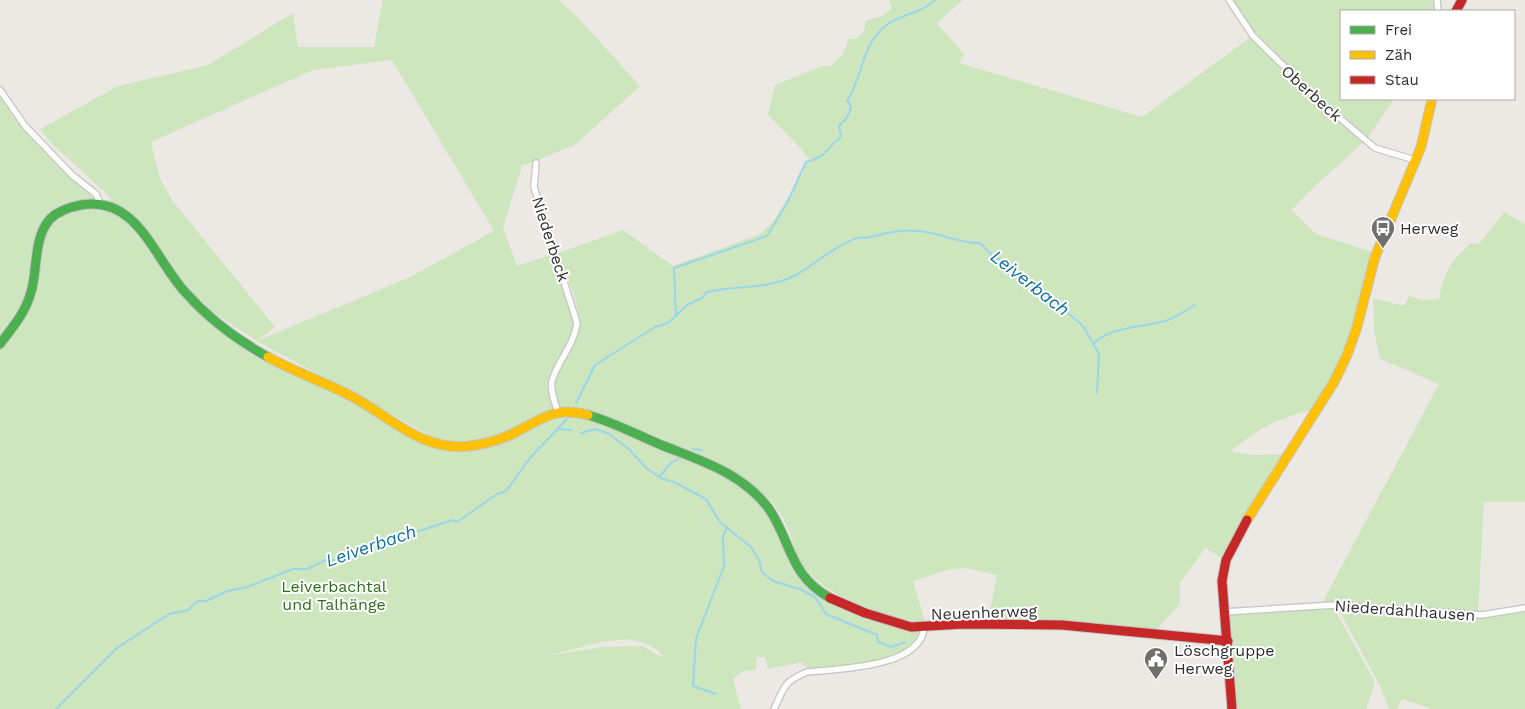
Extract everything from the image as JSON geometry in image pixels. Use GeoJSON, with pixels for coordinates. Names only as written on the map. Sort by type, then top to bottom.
{"type":"FeatureCollection","features":[{"type":"Feature","properties":{"kind":"street","name":"Oberbeck"},"geometry":{"type":"LineString","coordinates":[[1228,0],[1253,36],[1270,56],[1329,110],[1375,148],[1415,160]]}},
{"type":"Feature","properties":{"kind":"street"},"geometry":{"type":"LineString","coordinates":[[0,90],[25,126],[72,174],[96,194],[100,203]]}},
{"type":"Feature","properties":{"kind":"street"},"geometry":{"type":"LineString","coordinates":[[1232,709],[1222,581],[1230,548],[1334,382],[1347,355],[1383,233],[1415,160],[1425,131],[1432,100]]}},
{"type":"Feature","properties":{"kind":"street","name":"Niederbeck"},"geometry":{"type":"LineString","coordinates":[[536,163],[534,187],[575,314],[576,333],[552,381],[553,396],[558,412]]}},
{"type":"Feature","properties":{"kind":"street"},"geometry":{"type":"LineString","coordinates":[[0,344],[21,314],[31,294],[39,239],[44,227],[51,218],[67,209],[100,203],[119,209],[143,234],[184,290],[222,327],[253,349],[370,406],[419,438],[444,446],[484,443],[514,434],[548,414],[558,412],[588,416],[617,425],[732,476],[756,494],[771,511],[793,563],[812,587],[824,594],[898,624],[924,627]]}},
{"type":"Feature","properties":{"kind":"street","name":"Niederdahlhausen"},"geometry":{"type":"LineString","coordinates":[[1224,612],[1334,605],[1372,606],[1482,615],[1525,608]]}},
{"type":"Feature","properties":{"kind":"street","name":"Neuenherweg"},"geometry":{"type":"LineString","coordinates":[[774,709],[783,688],[795,677],[807,672],[886,663],[902,656],[913,646],[924,632],[924,627],[964,624],[1062,626],[1228,641]]}},
{"type":"Feature","properties":{"kind":"green space","name":"Leiverbachtal und Talhänge"},"geometry":{"type":"Polygon","coordinates":[[[383,0],[559,0],[580,20],[640,86],[575,145],[522,166],[503,227],[517,266],[553,254],[575,322],[570,344],[550,382],[553,409],[490,438],[445,444],[257,341],[220,317],[186,288],[146,232],[182,291],[251,352],[382,416],[431,446],[494,443],[564,408],[561,407],[556,398],[553,382],[576,340],[579,322],[574,296],[558,253],[623,230],[673,266],[760,234],[773,222],[804,171],[804,164],[811,162],[803,151],[768,115],[775,85],[825,65],[830,67],[843,54],[849,39],[856,39],[864,31],[866,21],[884,15],[892,8],[889,0],[963,0],[937,23],[964,54],[959,63],[1142,117],[1252,36],[1286,74],[1364,141],[1292,210],[1316,234],[1375,253],[1346,354],[1314,410],[1290,416],[1269,425],[1249,437],[1230,452],[1254,455],[1287,454],[1225,560],[1205,548],[1180,583],[1180,604],[1154,632],[988,622],[997,575],[966,568],[951,569],[913,581],[925,622],[893,618],[875,612],[840,596],[811,575],[799,559],[780,512],[761,491],[735,474],[731,478],[765,507],[810,589],[918,630],[919,637],[909,648],[885,662],[807,670],[802,662],[768,669],[765,657],[757,657],[756,670],[743,671],[733,679],[741,709],[0,709],[0,94],[22,126],[97,202],[112,199],[49,141],[40,129],[118,86],[208,65],[293,13],[298,47],[374,47],[383,0]],[[392,60],[313,70],[151,142],[160,178],[172,200],[275,327],[259,340],[408,278],[494,231],[392,60]],[[627,639],[601,642],[547,656],[602,647],[643,646],[663,658],[653,647],[627,639]]]}},
{"type":"Feature","properties":{"kind":"green space"},"geometry":{"type":"Polygon","coordinates":[[[1230,0],[1435,0],[1435,10],[1340,10],[1340,100],[1393,100],[1366,140],[1315,97],[1254,35],[1230,0]]]}},
{"type":"Feature","properties":{"kind":"green space"},"geometry":{"type":"Polygon","coordinates":[[[1504,212],[1525,224],[1525,502],[1484,502],[1478,613],[1322,603],[1439,384],[1380,359],[1374,330],[1373,298],[1404,306],[1409,296],[1424,300],[1439,299],[1446,274],[1453,262],[1471,243],[1479,244],[1504,212]]]}},
{"type":"Feature","properties":{"kind":"green space"},"geometry":{"type":"Polygon","coordinates":[[[1332,605],[1375,682],[1366,709],[1233,709],[1226,613],[1332,605]]]}},
{"type":"Feature","properties":{"kind":"green space"},"geometry":{"type":"Polygon","coordinates":[[[1337,606],[1452,616],[1525,609],[1525,709],[1432,709],[1402,699],[1397,709],[1389,709],[1381,688],[1337,606]]]}},
{"type":"Feature","properties":{"kind":"waterway"},"geometry":{"type":"LineString","coordinates":[[676,316],[674,268],[767,236],[787,203],[806,162],[820,157],[841,137],[839,126],[848,115],[851,106],[847,101],[866,53],[876,35],[896,19],[923,8],[935,0]]}},
{"type":"Feature","properties":{"kind":"waterway","name":"Leiverbach"},"geometry":{"type":"LineString","coordinates":[[576,403],[595,365],[655,327],[668,323],[687,305],[702,298],[707,292],[762,285],[783,280],[801,272],[850,241],[905,231],[934,233],[964,242],[980,243],[994,257],[1016,268],[1083,326],[1099,354],[1097,393]]}},
{"type":"Feature","properties":{"kind":"waterway"},"geometry":{"type":"LineString","coordinates":[[1094,343],[1102,337],[1120,330],[1168,320],[1195,305]]}},
{"type":"Feature","properties":{"kind":"waterway","name":"Leiverbach"},"geometry":{"type":"LineString","coordinates":[[56,709],[117,648],[169,614],[188,610],[198,601],[206,601],[228,591],[247,587],[293,569],[307,569],[326,560],[335,560],[370,543],[407,532],[419,531],[453,520],[457,522],[497,494],[506,491],[530,458],[567,419]]}},
{"type":"Feature","properties":{"kind":"waterway"},"geometry":{"type":"LineString","coordinates":[[558,429],[572,430]]}},
{"type":"Feature","properties":{"kind":"waterway"},"geometry":{"type":"LineString","coordinates":[[581,433],[595,429],[609,434],[629,449],[646,468],[661,478],[676,483],[706,499],[720,522],[751,547],[759,560],[762,572],[773,581],[802,590],[815,597],[826,614],[877,635],[878,642],[891,647],[905,642]]}},
{"type":"Feature","properties":{"kind":"waterway"},"geometry":{"type":"LineString","coordinates":[[693,449],[702,450]]}},
{"type":"Feature","properties":{"kind":"waterway"},"geometry":{"type":"LineString","coordinates":[[660,476],[671,463],[680,458]]}},
{"type":"Feature","properties":{"kind":"waterway"},"geometry":{"type":"LineString","coordinates":[[716,694],[693,686],[696,639],[724,566],[723,536],[727,527]]}},
{"type":"Feature","properties":{"kind":"traffic: fast"},"geometry":{"type":"LineString","coordinates":[[0,344],[18,319],[29,299],[38,245],[50,219],[60,212],[73,207],[100,204],[117,210],[130,219],[142,232],[185,292],[203,311],[245,343],[268,357]]}},
{"type":"Feature","properties":{"kind":"traffic: fast"},"geometry":{"type":"LineString","coordinates":[[588,415],[704,462],[733,476],[746,485],[769,509],[793,558],[806,579],[830,598]]}},
{"type":"Feature","properties":{"kind":"traffic: slow"},"geometry":{"type":"LineString","coordinates":[[1247,520],[1334,382],[1347,355],[1356,330],[1375,257],[1421,147],[1432,100]]}},
{"type":"Feature","properties":{"kind":"traffic: slow"},"geometry":{"type":"LineString","coordinates":[[268,357],[351,396],[408,431],[437,444],[453,446],[481,444],[503,438],[549,415],[566,412],[588,415]]}},
{"type":"Feature","properties":{"kind":"traffic: jam"},"geometry":{"type":"LineString","coordinates":[[1457,10],[1462,0]]}},
{"type":"Feature","properties":{"kind":"traffic: jam"},"geometry":{"type":"LineString","coordinates":[[1232,709],[1222,581],[1226,560],[1247,520]]}},
{"type":"Feature","properties":{"kind":"traffic: jam"},"geometry":{"type":"LineString","coordinates":[[830,598],[865,613],[911,627],[964,624],[1062,625],[1228,641]]}},
{"type":"Feature","properties":{"kind":"place","name":"Herweg"},"geometry":{"type":"Point","coordinates":[1383,249]}},
{"type":"Feature","properties":{"kind":"place","name":"Löschgruppe Herweg"},"geometry":{"type":"Point","coordinates":[1156,680]}}]}
